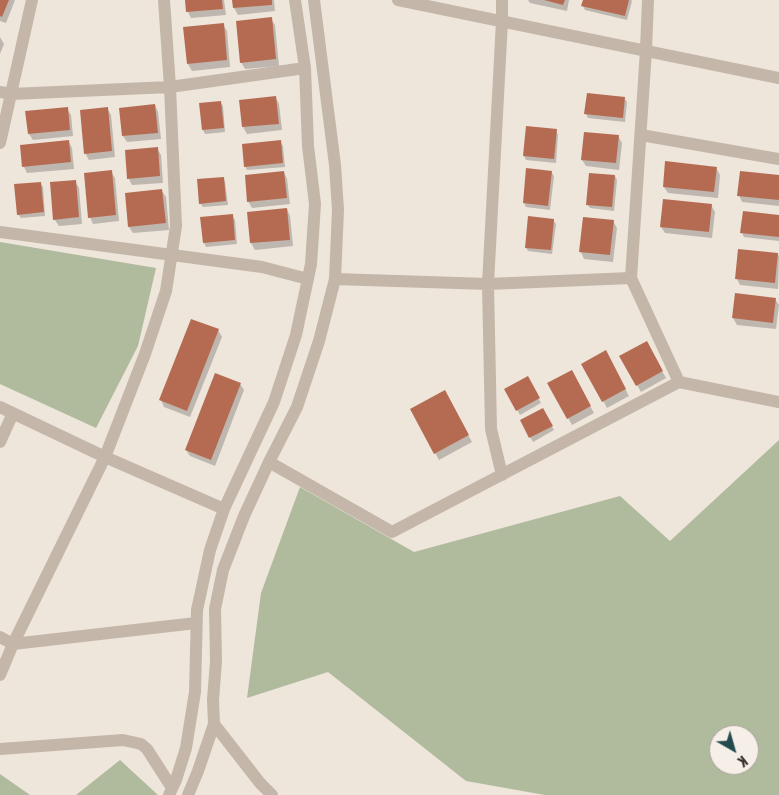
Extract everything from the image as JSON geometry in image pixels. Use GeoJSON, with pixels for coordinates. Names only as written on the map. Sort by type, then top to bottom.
{"type":"FeatureCollection","features":[{"type":"Feature","properties":{"kind":"street"},"geometry":{"type":"LineString","coordinates":[[0,143],[6,93],[32,0]]}},
{"type":"Feature","properties":{"kind":"street"},"geometry":{"type":"LineString","coordinates":[[0,674],[105,457],[166,292],[176,226],[164,0]]}},
{"type":"Feature","properties":{"kind":"street"},"geometry":{"type":"LineString","coordinates":[[170,792],[176,780],[186,748],[194,692],[197,610],[210,550],[224,509],[274,402],[296,335],[311,264],[315,204],[308,146],[304,68],[295,0]]}},
{"type":"Feature","properties":{"kind":"street"},"geometry":{"type":"LineString","coordinates":[[188,795],[214,724],[215,609],[223,570],[244,516],[297,408],[319,341],[335,279],[338,210],[335,165],[314,0]]}},
{"type":"Feature","properties":{"kind":"street"},"geometry":{"type":"LineString","coordinates":[[398,0],[779,78]]}},
{"type":"Feature","properties":{"kind":"street"},"geometry":{"type":"LineString","coordinates":[[502,0],[488,284],[491,429],[502,475]]}},
{"type":"Feature","properties":{"kind":"street"},"geometry":{"type":"LineString","coordinates":[[648,0],[631,278],[679,382]]}},
{"type":"Feature","properties":{"kind":"street"},"geometry":{"type":"LineString","coordinates":[[6,93],[170,86],[304,68]]}},
{"type":"Feature","properties":{"kind":"street"},"geometry":{"type":"LineString","coordinates":[[641,135],[779,159]]}},
{"type":"Feature","properties":{"kind":"street"},"geometry":{"type":"LineString","coordinates":[[0,232],[262,267],[308,279]]}},
{"type":"Feature","properties":{"kind":"street"},"geometry":{"type":"LineString","coordinates":[[335,279],[488,284],[631,278]]}},
{"type":"Feature","properties":{"kind":"street"},"geometry":{"type":"LineString","coordinates":[[269,462],[392,532],[679,382],[779,402]]}},
{"type":"Feature","properties":{"kind":"street"},"geometry":{"type":"LineString","coordinates":[[0,407],[105,457],[224,509]]}},
{"type":"Feature","properties":{"kind":"street"},"geometry":{"type":"LineString","coordinates":[[0,442],[13,413]]}},
{"type":"Feature","properties":{"kind":"street"},"geometry":{"type":"LineString","coordinates":[[0,637],[13,644],[196,623]]}},
{"type":"Feature","properties":{"kind":"street"},"geometry":{"type":"LineString","coordinates":[[214,724],[260,783],[272,795]]}},
{"type":"Feature","properties":{"kind":"street"},"geometry":{"type":"LineString","coordinates":[[0,749],[123,740],[141,744],[147,749],[170,792]]}},
{"type":"Feature","properties":{"kind":"green space"},"geometry":{"type":"Polygon","coordinates":[[[0,242],[156,268],[138,346],[96,428],[0,384],[0,242]]]}},
{"type":"Feature","properties":{"kind":"green space"},"geometry":{"type":"Polygon","coordinates":[[[779,440],[779,795],[545,795],[466,781],[328,672],[247,698],[261,593],[300,487],[414,552],[620,496],[670,541],[779,440]]]}},
{"type":"Feature","properties":{"kind":"green space"},"geometry":{"type":"Polygon","coordinates":[[[120,760],[158,795],[76,795],[120,760]]]}},
{"type":"Feature","properties":{"kind":"green space"},"geometry":{"type":"Polygon","coordinates":[[[0,774],[30,795],[0,795],[0,774]]]}},
{"type":"Feature","properties":{"kind":"building"},"geometry":{"type":"Polygon","coordinates":[[[0,0],[9,0],[2,17],[0,16],[0,0]]]}},
{"type":"Feature","properties":{"kind":"building"},"geometry":{"type":"Polygon","coordinates":[[[185,0],[222,0],[223,9],[186,12],[185,0]]]}},
{"type":"Feature","properties":{"kind":"building"},"geometry":{"type":"Polygon","coordinates":[[[232,0],[272,0],[272,5],[233,8],[232,0]]]}},
{"type":"Feature","properties":{"kind":"building"},"geometry":{"type":"Polygon","coordinates":[[[544,0],[565,0],[563,5],[544,0]]]}},
{"type":"Feature","properties":{"kind":"building"},"geometry":{"type":"Polygon","coordinates":[[[583,0],[629,0],[625,16],[581,6],[583,0]]]}},
{"type":"Feature","properties":{"kind":"building"},"geometry":{"type":"Polygon","coordinates":[[[272,17],[276,59],[240,63],[236,21],[272,17]]]}},
{"type":"Feature","properties":{"kind":"building"},"geometry":{"type":"Polygon","coordinates":[[[224,23],[227,60],[187,64],[183,27],[224,23]]]}},
{"type":"Feature","properties":{"kind":"building"},"geometry":{"type":"Polygon","coordinates":[[[587,93],[625,97],[623,118],[584,114],[587,93]]]}},
{"type":"Feature","properties":{"kind":"building"},"geometry":{"type":"Polygon","coordinates":[[[276,96],[279,124],[242,127],[239,100],[276,96]]]}},
{"type":"Feature","properties":{"kind":"building"},"geometry":{"type":"Polygon","coordinates":[[[221,101],[224,128],[202,130],[199,103],[221,101]]]}},
{"type":"Feature","properties":{"kind":"building"},"geometry":{"type":"Polygon","coordinates":[[[155,104],[158,133],[122,136],[119,108],[155,104]]]}},
{"type":"Feature","properties":{"kind":"building"},"geometry":{"type":"Polygon","coordinates":[[[68,107],[70,130],[28,134],[25,111],[68,107]]]}},
{"type":"Feature","properties":{"kind":"building"},"geometry":{"type":"Polygon","coordinates":[[[108,107],[112,151],[84,154],[80,110],[108,107]]]}},
{"type":"Feature","properties":{"kind":"building"},"geometry":{"type":"Polygon","coordinates":[[[526,126],[557,129],[554,159],[523,156],[526,126]]]}},
{"type":"Feature","properties":{"kind":"building"},"geometry":{"type":"Polygon","coordinates":[[[584,132],[619,135],[616,163],[581,160],[584,132]]]}},
{"type":"Feature","properties":{"kind":"building"},"geometry":{"type":"Polygon","coordinates":[[[69,140],[71,162],[22,167],[20,145],[69,140]]]}},
{"type":"Feature","properties":{"kind":"building"},"geometry":{"type":"Polygon","coordinates":[[[281,140],[283,163],[244,167],[242,144],[281,140]]]}},
{"type":"Feature","properties":{"kind":"building"},"geometry":{"type":"Polygon","coordinates":[[[158,147],[160,176],[127,179],[125,150],[158,147]]]}},
{"type":"Feature","properties":{"kind":"building"},"geometry":{"type":"Polygon","coordinates":[[[665,161],[717,167],[714,192],[663,187],[665,161]]]}},
{"type":"Feature","properties":{"kind":"building"},"geometry":{"type":"Polygon","coordinates":[[[526,168],[552,171],[548,206],[523,203],[526,168]]]}},
{"type":"Feature","properties":{"kind":"building"},"geometry":{"type":"Polygon","coordinates":[[[112,170],[116,215],[88,218],[84,173],[112,170]]]}},
{"type":"Feature","properties":{"kind":"building"},"geometry":{"type":"Polygon","coordinates":[[[284,171],[287,198],[247,202],[245,175],[284,171]]]}},
{"type":"Feature","properties":{"kind":"building"},"geometry":{"type":"Polygon","coordinates":[[[740,171],[779,175],[779,200],[737,196],[740,171]]]}},
{"type":"Feature","properties":{"kind":"building"},"geometry":{"type":"Polygon","coordinates":[[[589,173],[615,175],[612,207],[586,205],[589,173]]]}},
{"type":"Feature","properties":{"kind":"building"},"geometry":{"type":"Polygon","coordinates":[[[224,177],[226,201],[199,204],[197,179],[224,177]]]}},
{"type":"Feature","properties":{"kind":"building"},"geometry":{"type":"Polygon","coordinates":[[[76,180],[79,217],[53,220],[50,182],[76,180]]]}},
{"type":"Feature","properties":{"kind":"building"},"geometry":{"type":"Polygon","coordinates":[[[41,182],[44,212],[17,215],[14,184],[41,182]]]}},
{"type":"Feature","properties":{"kind":"building"},"geometry":{"type":"Polygon","coordinates":[[[162,189],[166,223],[128,227],[125,193],[162,189]]]}},
{"type":"Feature","properties":{"kind":"building"},"geometry":{"type":"Polygon","coordinates":[[[663,199],[712,204],[709,232],[660,227],[663,199]]]}},
{"type":"Feature","properties":{"kind":"building"},"geometry":{"type":"Polygon","coordinates":[[[287,208],[290,240],[250,243],[247,212],[287,208]]]}},
{"type":"Feature","properties":{"kind":"building"},"geometry":{"type":"Polygon","coordinates":[[[743,211],[779,215],[779,237],[740,233],[743,211]]]}},
{"type":"Feature","properties":{"kind":"building"},"geometry":{"type":"Polygon","coordinates":[[[233,214],[235,240],[203,243],[200,217],[233,214]]]}},
{"type":"Feature","properties":{"kind":"building"},"geometry":{"type":"Polygon","coordinates":[[[528,216],[554,219],[551,250],[525,248],[528,216]]]}},
{"type":"Feature","properties":{"kind":"building"},"geometry":{"type":"Polygon","coordinates":[[[583,217],[614,220],[610,255],[579,252],[583,217]]]}},
{"type":"Feature","properties":{"kind":"building"},"geometry":{"type":"Polygon","coordinates":[[[738,249],[778,253],[775,283],[735,279],[738,249]]]}},
{"type":"Feature","properties":{"kind":"building"},"geometry":{"type":"Polygon","coordinates":[[[735,293],[776,298],[773,323],[732,318],[735,293]]]}},
{"type":"Feature","properties":{"kind":"building"},"geometry":{"type":"Polygon","coordinates":[[[191,319],[219,329],[187,411],[159,400],[191,319]]]}},
{"type":"Feature","properties":{"kind":"building"},"geometry":{"type":"Polygon","coordinates":[[[647,341],[663,371],[636,386],[619,356],[647,341]]]}},
{"type":"Feature","properties":{"kind":"building"},"geometry":{"type":"Polygon","coordinates":[[[606,350],[626,389],[602,402],[581,364],[606,350]]]}},
{"type":"Feature","properties":{"kind":"building"},"geometry":{"type":"Polygon","coordinates":[[[572,370],[591,406],[567,419],[547,383],[572,370]]]}},
{"type":"Feature","properties":{"kind":"building"},"geometry":{"type":"Polygon","coordinates":[[[215,373],[241,383],[211,460],[185,450],[215,373]]]}},
{"type":"Feature","properties":{"kind":"building"},"geometry":{"type":"Polygon","coordinates":[[[528,376],[540,398],[516,411],[504,389],[528,376]]]}},
{"type":"Feature","properties":{"kind":"building"},"geometry":{"type":"Polygon","coordinates":[[[445,390],[469,435],[434,454],[410,409],[445,390]]]}},
{"type":"Feature","properties":{"kind":"building"},"geometry":{"type":"Polygon","coordinates":[[[543,408],[553,426],[529,438],[520,420],[543,408]]]}}]}
